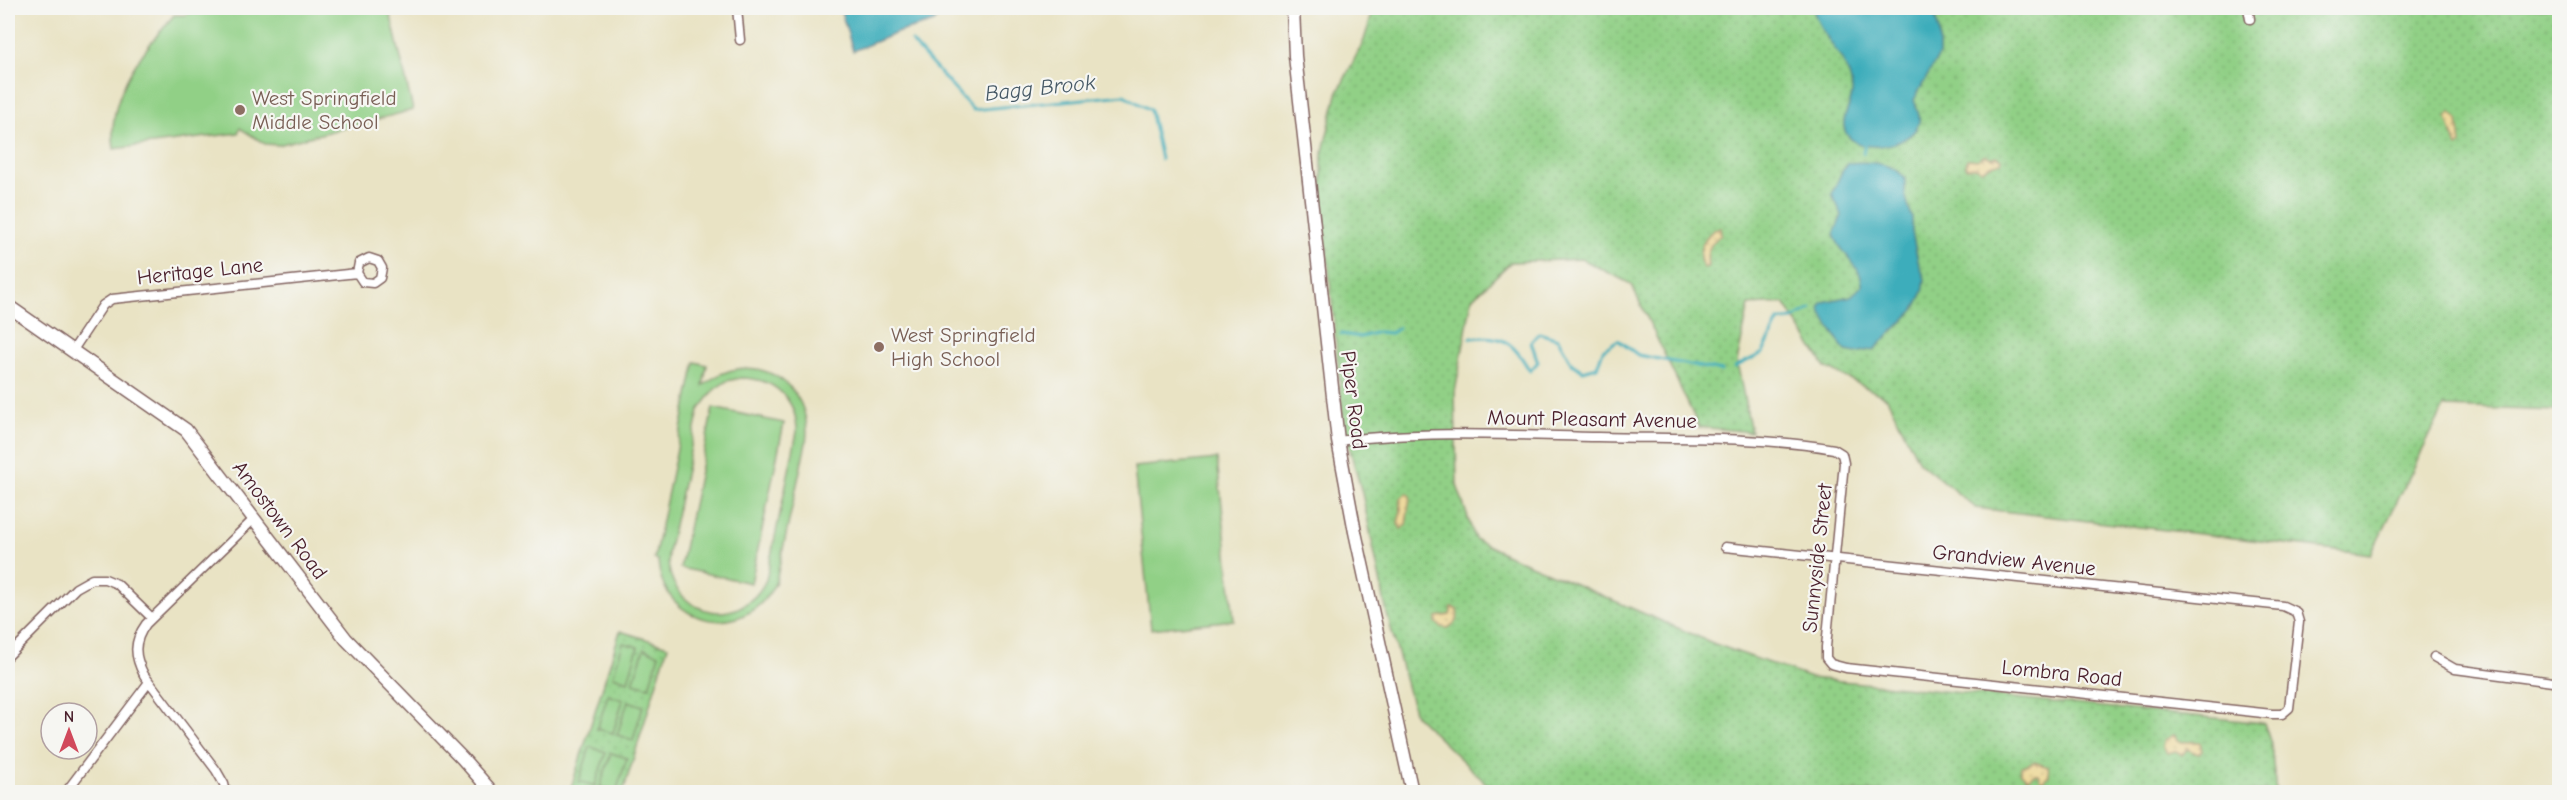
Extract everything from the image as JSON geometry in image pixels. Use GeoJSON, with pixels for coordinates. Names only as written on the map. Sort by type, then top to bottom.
{"type":"FeatureCollection","features":[{"type":"Feature","properties":{"kind":"main road","name":"Piper Road"},"geometry":{"type":"LineString","coordinates":[[1293,8],[1295,56],[1338,441],[1355,532],[1412,792]]}},
{"type":"Feature","properties":{"kind":"main road","name":"Amostown Road"},"geometry":{"type":"LineString","coordinates":[[8,306],[186,430],[346,639],[492,792]]}},
{"type":"Feature","properties":{"kind":"street"},"geometry":{"type":"LineString","coordinates":[[737,8],[740,40]]}},
{"type":"Feature","properties":{"kind":"street"},"geometry":{"type":"LineString","coordinates":[[2248,8],[2250,19]]}},
{"type":"Feature","properties":{"kind":"street","name":"Heritage Lane"},"geometry":{"type":"LineString","coordinates":[[73,350],[100,309],[112,299],[357,273]]}},
{"type":"Feature","properties":{"kind":"street","name":"Mount Pleasant Avenue"},"geometry":{"type":"LineString","coordinates":[[1338,441],[1380,437],[1486,435],[1742,440],[1831,448],[1842,454]]}},
{"type":"Feature","properties":{"kind":"street","name":"Sunnyside Street"},"geometry":{"type":"LineString","coordinates":[[1831,664],[1825,652],[1845,463],[1842,454]]}},
{"type":"Feature","properties":{"kind":"street"},"geometry":{"type":"LineString","coordinates":[[226,792],[216,770],[149,682],[138,663],[135,644],[141,631],[152,618],[255,518]]}},
{"type":"Feature","properties":{"kind":"street","name":"Grandview Avenue"},"geometry":{"type":"LineString","coordinates":[[1725,547],[2283,606],[2296,613],[2299,635],[2287,710]]}},
{"type":"Feature","properties":{"kind":"street"},"geometry":{"type":"LineString","coordinates":[[8,656],[74,590],[90,580],[105,579],[117,584],[152,618]]}},
{"type":"Feature","properties":{"kind":"street"},"geometry":{"type":"LineString","coordinates":[[2434,657],[2455,669],[2559,683]]}},
{"type":"Feature","properties":{"kind":"street","name":"Lombra Road"},"geometry":{"type":"LineString","coordinates":[[1831,664],[1858,669],[2272,714],[2282,714],[2287,710]]}},
{"type":"Feature","properties":{"kind":"street"},"geometry":{"type":"LineString","coordinates":[[66,792],[149,682]]}},
{"type":"Feature","properties":{"kind":"green space"},"geometry":{"type":"Polygon","coordinates":[[[202,8],[389,8],[413,110],[278,145],[265,144],[240,128],[238,133],[114,149],[115,111],[121,93],[138,60],[174,15],[185,15],[202,8]]]}},
{"type":"Feature","properties":{"kind":"green space"},"geometry":{"type":"Polygon","coordinates":[[[1374,8],[2559,8],[2559,411],[2444,407],[2371,554],[1976,508],[1919,462],[1887,398],[1825,367],[1784,303],[1749,305],[1737,362],[1751,432],[1699,427],[1631,284],[1582,259],[1511,262],[1472,299],[1455,392],[1457,485],[1475,539],[1715,644],[1811,678],[2264,723],[2271,744],[2276,792],[1495,792],[1415,715],[1387,614],[1362,493],[1344,428],[1322,197],[1322,155],[1337,94],[1364,40],[1374,8]]]}},
{"type":"Feature","properties":{"kind":"green space"},"geometry":{"type":"Polygon","coordinates":[[[695,362],[707,365],[703,386],[721,374],[740,369],[759,369],[776,376],[790,387],[800,402],[806,421],[806,443],[776,581],[763,601],[746,614],[727,620],[708,620],[690,613],[674,601],[663,583],[658,560],[654,559],[695,362]],[[741,378],[727,381],[715,389],[699,410],[668,553],[670,574],[678,591],[691,603],[706,610],[722,612],[739,608],[754,597],[766,580],[797,432],[796,420],[788,400],[773,386],[753,379],[741,378]]]}},
{"type":"Feature","properties":{"kind":"green space"},"geometry":{"type":"Polygon","coordinates":[[[713,408],[784,423],[751,583],[680,568],[713,408]]]}},
{"type":"Feature","properties":{"kind":"green space"},"geometry":{"type":"Polygon","coordinates":[[[1217,459],[1234,620],[1151,629],[1134,467],[1217,459]]]}},
{"type":"Feature","properties":{"kind":"green space"},"geometry":{"type":"Polygon","coordinates":[[[620,631],[668,646],[623,792],[586,792],[571,788],[620,631]]]}},
{"type":"Feature","properties":{"kind":"green space"},"geometry":{"type":"Polygon","coordinates":[[[623,643],[638,647],[628,681],[613,676],[623,643]]]}},
{"type":"Feature","properties":{"kind":"green space"},"geometry":{"type":"Polygon","coordinates":[[[644,649],[659,654],[649,687],[633,683],[644,649]]]}},
{"type":"Feature","properties":{"kind":"green space"},"geometry":{"type":"Polygon","coordinates":[[[608,695],[623,700],[613,733],[597,729],[608,695]]]}},
{"type":"Feature","properties":{"kind":"green space"},"geometry":{"type":"Polygon","coordinates":[[[628,701],[643,706],[633,740],[617,735],[628,701]]]}},
{"type":"Feature","properties":{"kind":"green space"},"geometry":{"type":"Polygon","coordinates":[[[590,747],[606,752],[595,786],[579,781],[590,747]]]}},
{"type":"Feature","properties":{"kind":"green space"},"geometry":{"type":"Polygon","coordinates":[[[611,753],[627,758],[616,792],[600,787],[611,753]]]}},
{"type":"Feature","properties":{"kind":"sand"},"geometry":{"type":"Polygon","coordinates":[[[2451,113],[2458,120],[2461,144],[2457,147],[2447,118],[2451,113]]]}},
{"type":"Feature","properties":{"kind":"sand"},"geometry":{"type":"Polygon","coordinates":[[[1985,155],[1992,158],[1997,156],[2002,159],[2001,162],[1982,170],[1976,167],[1966,168],[1967,159],[1978,160],[1985,155]]]}},
{"type":"Feature","properties":{"kind":"sand"},"geometry":{"type":"Polygon","coordinates":[[[1720,227],[1721,234],[1710,248],[1707,256],[1708,266],[1704,268],[1700,257],[1702,245],[1709,234],[1720,227]]]}},
{"type":"Feature","properties":{"kind":"sand"},"geometry":{"type":"Polygon","coordinates":[[[1407,493],[1410,496],[1406,525],[1401,529],[1398,523],[1401,511],[1400,499],[1407,493]]]}},
{"type":"Feature","properties":{"kind":"sand"},"geometry":{"type":"Polygon","coordinates":[[[1452,607],[1458,610],[1457,621],[1448,628],[1441,627],[1436,622],[1437,617],[1450,615],[1452,607]]]}},
{"type":"Feature","properties":{"kind":"sand"},"geometry":{"type":"Polygon","coordinates":[[[2174,735],[2180,742],[2200,742],[2202,751],[2198,754],[2187,749],[2182,755],[2176,751],[2167,753],[2163,747],[2165,740],[2174,735]]]}},
{"type":"Feature","properties":{"kind":"sand"},"geometry":{"type":"Polygon","coordinates":[[[2034,762],[2048,767],[2049,775],[2044,781],[2041,780],[2039,774],[2034,774],[2028,779],[2021,773],[2021,767],[2034,762]]]}},
{"type":"Feature","properties":{"kind":"water"},"geometry":{"type":"Polygon","coordinates":[[[840,8],[939,8],[938,18],[934,22],[899,32],[853,51],[840,8]]]}},
{"type":"Feature","properties":{"kind":"water"},"geometry":{"type":"Polygon","coordinates":[[[1813,8],[1933,8],[1939,31],[1939,55],[1914,100],[1919,113],[1919,122],[1908,137],[1899,142],[1876,146],[1856,142],[1849,137],[1845,131],[1844,119],[1852,95],[1850,78],[1841,58],[1822,29],[1813,8]]]}},
{"type":"Feature","properties":{"kind":"water"},"geometry":{"type":"Polygon","coordinates":[[[1863,162],[1886,166],[1905,178],[1905,194],[1912,218],[1912,232],[1918,261],[1925,279],[1923,292],[1914,310],[1875,349],[1856,353],[1846,351],[1841,345],[1821,313],[1820,306],[1823,302],[1851,296],[1862,286],[1858,271],[1840,247],[1834,234],[1842,215],[1832,194],[1848,163],[1863,162]]]}},
{"type":"Feature","properties":{"kind":"waterway","name":"Bagg Brook"},"geometry":{"type":"LineString","coordinates":[[911,41],[973,110],[1124,95],[1150,110],[1161,159]]}},
{"type":"Feature","properties":{"kind":"waterway","name":"Bagg Brook"},"geometry":{"type":"LineString","coordinates":[[1863,153],[1865,143]]}},
{"type":"Feature","properties":{"kind":"waterway","name":"Bagg Brook"},"geometry":{"type":"LineString","coordinates":[[1735,367],[1763,353],[1778,321],[1793,319],[1811,309]]}},
{"type":"Feature","properties":{"kind":"waterway","name":"Bagg Brook"},"geometry":{"type":"LineString","coordinates":[[1341,334],[1361,337],[1378,332],[1391,333],[1398,328]]}},
{"type":"Feature","properties":{"kind":"waterway","name":"Bagg Brook"},"geometry":{"type":"LineString","coordinates":[[1471,338],[1483,337],[1507,342],[1530,371],[1538,362],[1531,342],[1539,333],[1558,339],[1572,364],[1583,371],[1597,367],[1603,350],[1618,340],[1638,355],[1722,371]]}},
{"type":"Feature","properties":{"kind":"place","name":"West Springfield Middle School"},"geometry":{"type":"Point","coordinates":[240,110]}},
{"type":"Feature","properties":{"kind":"place","name":"West Springfield High School"},"geometry":{"type":"Point","coordinates":[879,347]}}]}
